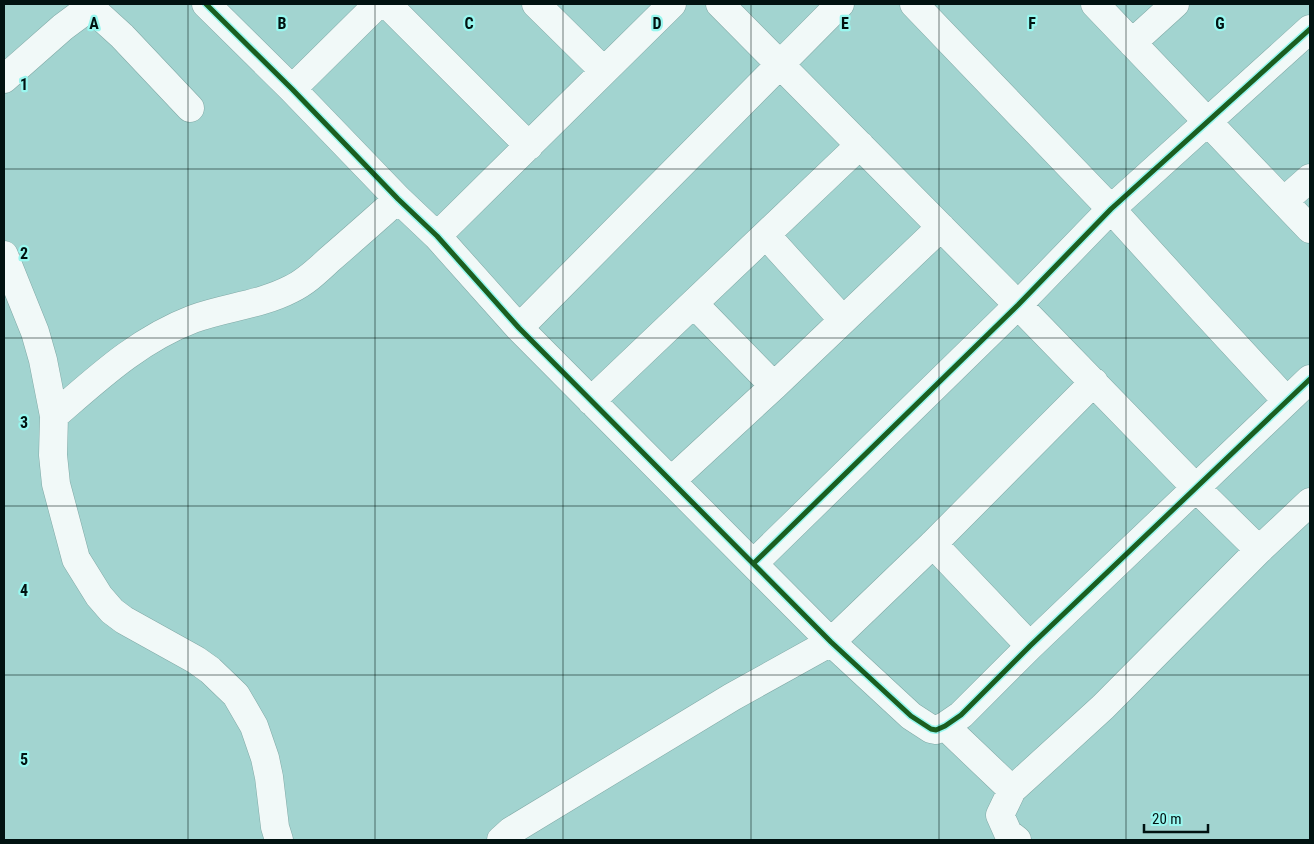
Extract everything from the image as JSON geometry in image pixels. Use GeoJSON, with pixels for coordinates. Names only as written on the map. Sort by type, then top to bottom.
{"type":"FeatureCollection","features":[{"type":"Feature","properties":{"kind":"street"},"geometry":{"type":"LineString","coordinates":[[292,89],[378,4]]}},
{"type":"Feature","properties":{"kind":"street"},"geometry":{"type":"LineString","coordinates":[[387,4],[529,146]]}},
{"type":"Feature","properties":{"kind":"street"},"geometry":{"type":"LineString","coordinates":[[536,4],[604,71]]}},
{"type":"Feature","properties":{"kind":"street"},"geometry":{"type":"LineString","coordinates":[[437,236],[672,4]]}},
{"type":"Feature","properties":{"kind":"street"},"geometry":{"type":"LineString","coordinates":[[720,4],[1259,550]]}},
{"type":"Feature","properties":{"kind":"street"},"geometry":{"type":"LineString","coordinates":[[519,328],[840,4]]}},
{"type":"Feature","properties":{"kind":"street"},"geometry":{"type":"LineString","coordinates":[[914,4],[1111,209],[1287,401]]}},
{"type":"Feature","properties":{"kind":"street"},"geometry":{"type":"LineString","coordinates":[[1095,4],[1310,229]]}},
{"type":"Feature","properties":{"kind":"street"},"geometry":{"type":"LineString","coordinates":[[1132,43],[1175,4]]}},
{"type":"Feature","properties":{"kind":"street"},"geometry":{"type":"LineString","coordinates":[[4,79],[63,27],[92,5],[190,108]]}},
{"type":"Feature","properties":{"kind":"street"},"geometry":{"type":"LineString","coordinates":[[213,6],[398,199],[437,236],[519,328],[591,401],[831,642],[911,716],[931,729],[936,730],[945,726],[961,715],[1030,646],[1310,379]]}},
{"type":"Feature","properties":{"kind":"street"},"geometry":{"type":"LineString","coordinates":[[754,563],[1018,305],[1111,209],[1310,29]]}},
{"type":"Feature","properties":{"kind":"street"},"geometry":{"type":"LineString","coordinates":[[591,401],[860,145]]}},
{"type":"Feature","properties":{"kind":"street"},"geometry":{"type":"LineString","coordinates":[[1284,201],[1310,178]]}},
{"type":"Feature","properties":{"kind":"street"},"geometry":{"type":"LineString","coordinates":[[54,416],[119,361],[139,346],[166,331],[194,319],[272,298],[302,283],[398,199]]}},
{"type":"Feature","properties":{"kind":"street"},"geometry":{"type":"LineString","coordinates":[[671,481],[941,227]]}},
{"type":"Feature","properties":{"kind":"street"},"geometry":{"type":"LineString","coordinates":[[766,235],[843,320]]}},
{"type":"Feature","properties":{"kind":"street"},"geometry":{"type":"LineString","coordinates":[[4,255],[36,332],[43,360],[54,416],[53,455],[56,484],[76,559],[99,596],[112,611],[124,620],[196,660],[210,670],[236,695],[254,726],[265,758],[279,840]]}},
{"type":"Feature","properties":{"kind":"street"},"geometry":{"type":"LineString","coordinates":[[694,304],[774,386]]}},
{"type":"Feature","properties":{"kind":"street"},"geometry":{"type":"LineString","coordinates":[[501,840],[511,831],[732,697],[831,642],[1094,382]]}},
{"type":"Feature","properties":{"kind":"street"},"geometry":{"type":"LineString","coordinates":[[1017,840],[1008,833],[1000,815],[1012,790],[1103,706],[1259,550],[1310,502]]}},
{"type":"Feature","properties":{"kind":"street"},"geometry":{"type":"LineString","coordinates":[[932,544],[1030,646]]}},
{"type":"Feature","properties":{"kind":"street"},"geometry":{"type":"LineString","coordinates":[[945,726],[1012,790]]}},
{"type":"Feature","properties":{"kind":"cycle path"},"geometry":{"type":"LineString","coordinates":[[206,4],[292,89],[398,199],[437,236],[519,328],[831,642],[911,716],[931,729],[936,730],[945,726],[961,715],[1030,646],[1310,379]]}},
{"type":"Feature","properties":{"kind":"cycle path"},"geometry":{"type":"LineString","coordinates":[[754,563],[1018,305],[1111,209],[1310,29]]}}]}
